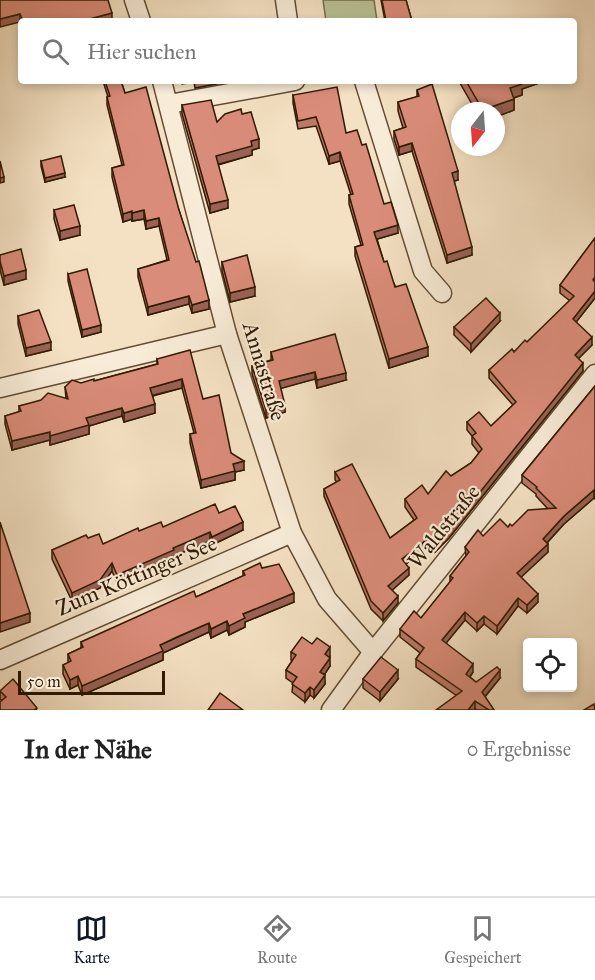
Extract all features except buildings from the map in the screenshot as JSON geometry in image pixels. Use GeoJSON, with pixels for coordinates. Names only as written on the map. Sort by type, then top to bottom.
{"type":"FeatureCollection","features":[{"type":"Feature","properties":{"kind":"street"},"geometry":{"type":"LineString","coordinates":[[134,0],[140,18]]}},
{"type":"Feature","properties":{"kind":"street"},"geometry":{"type":"LineString","coordinates":[[285,0],[288,18]]}},
{"type":"Feature","properties":{"kind":"street","name":"Annastraße"},"geometry":{"type":"LineString","coordinates":[[163,84],[227,334],[292,533],[327,599],[373,652]]}},
{"type":"Feature","properties":{"kind":"street"},"geometry":{"type":"LineString","coordinates":[[170,104],[279,84]]}},
{"type":"Feature","properties":{"kind":"street"},"geometry":{"type":"LineString","coordinates":[[365,84],[423,271],[442,293]]}},
{"type":"Feature","properties":{"kind":"street"},"geometry":{"type":"LineString","coordinates":[[0,388],[227,334]]}},
{"type":"Feature","properties":{"kind":"street","name":"Waldstraße"},"geometry":{"type":"LineString","coordinates":[[331,710],[373,652],[595,374]]}},
{"type":"Feature","properties":{"kind":"street","name":"Zum Köttinger See"},"geometry":{"type":"LineString","coordinates":[[0,660],[292,533]]}},
{"type":"Feature","properties":{"kind":"green space"},"geometry":{"type":"Polygon","coordinates":[[[323,0],[374,0],[377,18],[326,18],[323,0]]]}}]}
